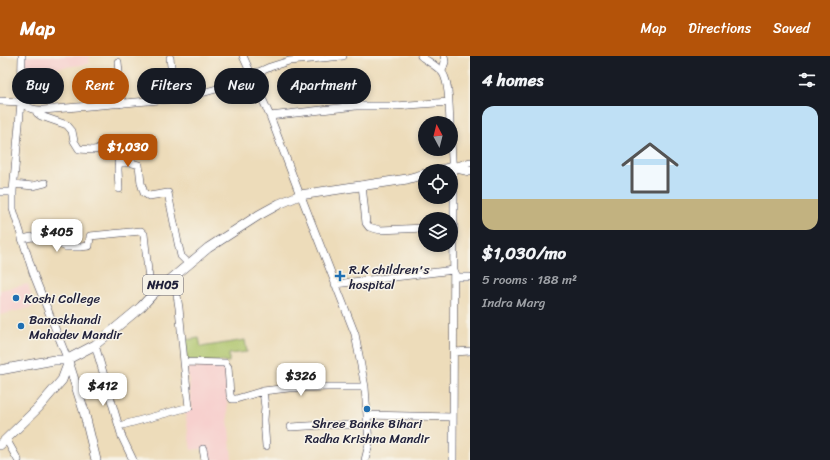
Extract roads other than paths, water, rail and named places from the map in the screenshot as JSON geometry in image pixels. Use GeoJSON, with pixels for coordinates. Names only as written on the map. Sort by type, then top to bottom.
{"type":"FeatureCollection","features":[{"type":"Feature","properties":{"kind":"main road"},"geometry":{"type":"LineString","coordinates":[[458,168],[470,171]]}},
{"type":"Feature","properties":{"kind":"main road","name":"NH05"},"geometry":{"type":"LineString","coordinates":[[68,361],[95,345],[141,306],[172,277],[208,248],[279,204],[300,195],[407,179],[418,176]]}},
{"type":"Feature","properties":{"kind":"main road"},"geometry":{"type":"LineString","coordinates":[[0,370],[54,360],[68,361]]}},
{"type":"Feature","properties":{"kind":"main road"},"geometry":{"type":"LineString","coordinates":[[3,442],[38,408],[62,380],[68,361]]}},
{"type":"Feature","properties":{"kind":"main road"},"geometry":{"type":"LineString","coordinates":[[68,361],[84,411],[96,460]]}},
{"type":"Feature","properties":{"kind":"street"},"geometry":{"type":"LineString","coordinates":[[22,56],[22,68]]}},
{"type":"Feature","properties":{"kind":"street"},"geometry":{"type":"LineString","coordinates":[[244,56],[248,68]]}},
{"type":"Feature","properties":{"kind":"street"},"geometry":{"type":"LineString","coordinates":[[268,68],[289,61],[343,56]]}},
{"type":"Feature","properties":{"kind":"street"},"geometry":{"type":"LineString","coordinates":[[421,56],[442,71],[445,75],[450,116]]}},
{"type":"Feature","properties":{"kind":"street"},"geometry":{"type":"LineString","coordinates":[[442,71],[445,62],[444,56]]}},
{"type":"Feature","properties":{"kind":"street"},"geometry":{"type":"LineString","coordinates":[[170,58],[171,68]]}},
{"type":"Feature","properties":{"kind":"street"},"geometry":{"type":"LineString","coordinates":[[118,62],[119,68]]}},
{"type":"Feature","properties":{"kind":"street"},"geometry":{"type":"LineString","coordinates":[[0,101],[12,102]]}},
{"type":"Feature","properties":{"kind":"street"},"geometry":{"type":"LineString","coordinates":[[270,116],[356,106],[396,106],[449,102]]}},
{"type":"Feature","properties":{"kind":"street"},"geometry":{"type":"LineString","coordinates":[[22,104],[13,209],[33,273],[68,361]]}},
{"type":"Feature","properties":{"kind":"street"},"geometry":{"type":"LineString","coordinates":[[24,104],[26,107],[36,110],[122,104]]}},
{"type":"Feature","properties":{"kind":"street"},"geometry":{"type":"LineString","coordinates":[[264,104],[355,334],[364,387],[368,425],[369,444],[365,460]]}},
{"type":"Feature","properties":{"kind":"street"},"geometry":{"type":"LineString","coordinates":[[36,110],[41,116],[67,125],[72,131],[74,141],[79,149],[93,150],[119,147],[119,189]]}},
{"type":"Feature","properties":{"kind":"street"},"geometry":{"type":"LineString","coordinates":[[118,162],[139,165],[140,183],[144,193],[149,196],[168,193],[181,256],[189,264]]}},
{"type":"Feature","properties":{"kind":"street"},"geometry":{"type":"LineString","coordinates":[[458,165],[470,162]]}},
{"type":"Feature","properties":{"kind":"street"},"geometry":{"type":"LineString","coordinates":[[14,187],[33,186],[45,183]]}},
{"type":"Feature","properties":{"kind":"street"},"geometry":{"type":"LineString","coordinates":[[362,186],[366,223],[369,227],[380,230],[418,228]]}},
{"type":"Feature","properties":{"kind":"street"},"geometry":{"type":"LineString","coordinates":[[0,192],[11,192],[14,187]]}},
{"type":"Feature","properties":{"kind":"street"},"geometry":{"type":"LineString","coordinates":[[22,239],[32,237],[49,239],[66,247],[80,247],[89,246],[90,236],[141,231],[144,234],[152,295]]}},
{"type":"Feature","properties":{"kind":"street"},"geometry":{"type":"LineString","coordinates":[[453,252],[453,460]]}},
{"type":"Feature","properties":{"kind":"street"},"geometry":{"type":"LineString","coordinates":[[335,284],[454,270]]}},
{"type":"Feature","properties":{"kind":"street"},"geometry":{"type":"LineString","coordinates":[[454,270],[457,277],[470,277]]}},
{"type":"Feature","properties":{"kind":"street"},"geometry":{"type":"LineString","coordinates":[[119,426],[189,406],[179,308],[175,282],[172,277]]}},
{"type":"Feature","properties":{"kind":"street"},"geometry":{"type":"LineString","coordinates":[[95,345],[122,437],[133,460]]}},
{"type":"Feature","properties":{"kind":"street"},"geometry":{"type":"LineString","coordinates":[[454,352],[470,351]]}},
{"type":"Feature","properties":{"kind":"street"},"geometry":{"type":"LineString","coordinates":[[184,362],[225,363],[228,367],[230,395],[232,399],[263,390],[289,388],[364,387]]}},
{"type":"Feature","properties":{"kind":"street"},"geometry":{"type":"LineString","coordinates":[[263,390],[266,446]]}},
{"type":"Feature","properties":{"kind":"street"},"geometry":{"type":"LineString","coordinates":[[367,415],[453,417]]}},
{"type":"Feature","properties":{"kind":"street"},"geometry":{"type":"LineString","coordinates":[[291,427],[368,425]]}},
{"type":"Feature","properties":{"kind":"street"},"geometry":{"type":"LineString","coordinates":[[3,442],[18,460]]}},
{"type":"Feature","properties":{"kind":"street"},"geometry":{"type":"LineString","coordinates":[[203,449],[205,460]]}},
{"type":"Feature","properties":{"kind":"place","name":"R.K children's hospital"},"geometry":{"type":"Point","coordinates":[340,276]}},
{"type":"Feature","properties":{"kind":"place","name":"Koshi College"},"geometry":{"type":"Point","coordinates":[16,298]}},
{"type":"Feature","properties":{"kind":"place","name":"Banaskhandi Mahadev Mandir"},"geometry":{"type":"Point","coordinates":[21,326]}},
{"type":"Feature","properties":{"kind":"place","name":"Shree Banke Bihari Radha Krishna Mandir"},"geometry":{"type":"Point","coordinates":[367,409]}}]}
